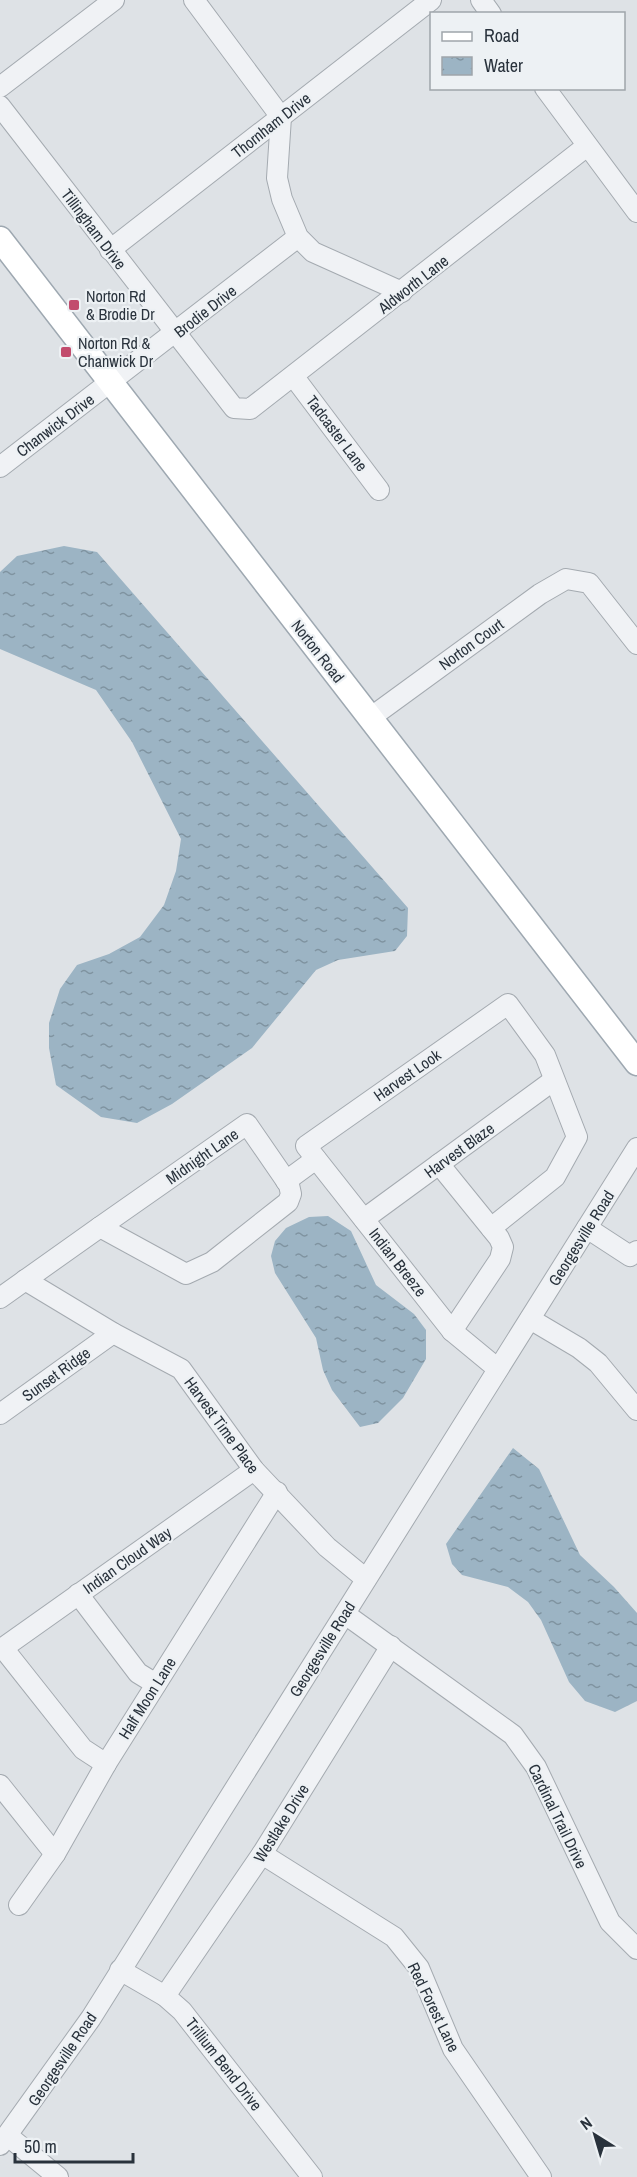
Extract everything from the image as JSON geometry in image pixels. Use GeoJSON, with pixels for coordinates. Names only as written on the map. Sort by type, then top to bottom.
{"type":"FeatureCollection","features":[{"type":"Feature","properties":{"kind":"main road","name":"Norton Road"},"geometry":{"type":"LineString","coordinates":[[0,239],[637,1063]]}},
{"type":"Feature","properties":{"kind":"street"},"geometry":{"type":"LineString","coordinates":[[0,87],[114,0]]}},
{"type":"Feature","properties":{"kind":"street"},"geometry":{"type":"LineString","coordinates":[[194,0],[281,117],[277,178],[282,199],[298,237],[313,252],[402,292]]}},
{"type":"Feature","properties":{"kind":"street","name":"Thornham Drive"},"geometry":{"type":"LineString","coordinates":[[110,250],[431,0]]}},
{"type":"Feature","properties":{"kind":"street"},"geometry":{"type":"LineString","coordinates":[[546,90],[637,212]]}},
{"type":"Feature","properties":{"kind":"street","name":"Tillingham Drive"},"geometry":{"type":"LineString","coordinates":[[0,106],[234,408]]}},
{"type":"Feature","properties":{"kind":"street","name":"Aldworth Lane"},"geometry":{"type":"LineString","coordinates":[[234,408],[249,409],[294,376],[587,146]]}},
{"type":"Feature","properties":{"kind":"street","name":"Brodie Drive"},"geometry":{"type":"LineString","coordinates":[[111,383],[298,237]]}},
{"type":"Feature","properties":{"kind":"street","name":"Tadcaster Lane"},"geometry":{"type":"LineString","coordinates":[[294,376],[379,490]]}},
{"type":"Feature","properties":{"kind":"street","name":"Chanwick Drive"},"geometry":{"type":"LineString","coordinates":[[0,467],[111,383]]}},
{"type":"Feature","properties":{"kind":"street","name":"Norton Court"},"geometry":{"type":"LineString","coordinates":[[370,718],[540,594],[566,579],[589,583],[637,644]]}},
{"type":"Feature","properties":{"kind":"street","name":"Harvest Look"},"geometry":{"type":"LineString","coordinates":[[311,1153],[508,1004],[545,1056],[554,1080]]}},
{"type":"Feature","properties":{"kind":"street"},"geometry":{"type":"LineString","coordinates":[[491,1228],[555,1177],[577,1137],[554,1080]]}},
{"type":"Feature","properties":{"kind":"street","name":"Harvest Blaze"},"geometry":{"type":"LineString","coordinates":[[364,1219],[554,1080]]}},
{"type":"Feature","properties":{"kind":"street","name":"Midnight Lane"},"geometry":{"type":"LineString","coordinates":[[0,1298],[247,1124],[286,1181]]}},
{"type":"Feature","properties":{"kind":"street","name":"Georgesville Road"},"geometry":{"type":"LineString","coordinates":[[4,2141],[90,2018],[637,1148]]}},
{"type":"Feature","properties":{"kind":"street"},"geometry":{"type":"LineString","coordinates":[[100,1227],[186,1274],[212,1262],[288,1202],[291,1194],[286,1181],[311,1153]]}},
{"type":"Feature","properties":{"kind":"street","name":"Indian Breeze"},"geometry":{"type":"LineString","coordinates":[[311,1153],[452,1331],[498,1369]]}},
{"type":"Feature","properties":{"kind":"street"},"geometry":{"type":"LineString","coordinates":[[439,1164],[491,1228],[503,1247],[500,1259],[452,1331]]}},
{"type":"Feature","properties":{"kind":"street"},"geometry":{"type":"LineString","coordinates":[[587,1228],[635,1257]]}},
{"type":"Feature","properties":{"kind":"street","name":"Harvest Time Place"},"geometry":{"type":"LineString","coordinates":[[26,1280],[113,1333],[181,1369],[254,1470],[327,1546],[366,1579]]}},
{"type":"Feature","properties":{"kind":"street"},"geometry":{"type":"LineString","coordinates":[[530,1319],[579,1348],[598,1363],[637,1410]]}},
{"type":"Feature","properties":{"kind":"street","name":"Sunset Ridge"},"geometry":{"type":"LineString","coordinates":[[0,1414],[113,1333]]}},
{"type":"Feature","properties":{"kind":"street","name":"Indian Cloud Way"},"geometry":{"type":"LineString","coordinates":[[2,1649],[254,1470]]}},
{"type":"Feature","properties":{"kind":"street","name":"Half Moon Lane"},"geometry":{"type":"LineString","coordinates":[[19,1905],[55,1854],[106,1764],[277,1492]]}},
{"type":"Feature","properties":{"kind":"street"},"geometry":{"type":"LineString","coordinates":[[78,1594],[138,1673],[156,1684]]}},
{"type":"Feature","properties":{"kind":"street","name":"Cardinal Trail Drive"},"geometry":{"type":"LineString","coordinates":[[345,1614],[391,1646],[428,1676],[513,1735],[536,1767],[610,1922],[637,1949]]}},
{"type":"Feature","properties":{"kind":"street","name":"Westlake Drive"},"geometry":{"type":"LineString","coordinates":[[165,1996],[262,1854],[391,1646]]}},
{"type":"Feature","properties":{"kind":"street"},"geometry":{"type":"LineString","coordinates":[[2,1649],[83,1749],[106,1764]]}},
{"type":"Feature","properties":{"kind":"street"},"geometry":{"type":"LineString","coordinates":[[0,1785],[55,1854]]}},
{"type":"Feature","properties":{"kind":"street","name":"Red Forest Lane"},"geometry":{"type":"LineString","coordinates":[[262,1854],[394,1937],[419,1968],[453,2049],[541,2177]]}},
{"type":"Feature","properties":{"kind":"street","name":"Trillium Bend Drive"},"geometry":{"type":"LineString","coordinates":[[120,1970],[165,1996],[182,2011],[312,2177]]}},
{"type":"Feature","properties":{"kind":"street"},"geometry":{"type":"LineString","coordinates":[[4,2141],[58,2177]]}},
{"type":"Feature","properties":{"kind":"water"},"geometry":{"type":"Polygon","coordinates":[[[64,546],[97,552],[408,908],[407,936],[395,951],[338,960],[316,970],[252,1048],[172,1104],[137,1123],[101,1117],[56,1085],[49,1048],[49,1023],[60,989],[77,965],[109,954],[140,937],[164,905],[176,871],[181,839],[132,742],[96,690],[0,649],[0,572],[17,556],[64,546]]]}},
{"type":"Feature","properties":{"kind":"water"},"geometry":{"type":"Polygon","coordinates":[[[328,1216],[351,1231],[376,1285],[414,1314],[426,1330],[426,1359],[403,1398],[378,1423],[360,1427],[332,1390],[323,1370],[316,1338],[275,1273],[271,1256],[275,1241],[286,1228],[309,1217],[328,1216]]]}},
{"type":"Feature","properties":{"kind":"water"},"geometry":{"type":"Polygon","coordinates":[[[513,1448],[539,1469],[580,1555],[614,1587],[637,1613],[637,1701],[615,1712],[585,1701],[569,1682],[541,1620],[528,1602],[508,1587],[462,1575],[452,1564],[446,1544],[513,1448]]]}},
{"type":"Feature","properties":{"kind":"place","name":"Norton Rd & Brodie Dr"},"geometry":{"type":"Point","coordinates":[74,305]}},
{"type":"Feature","properties":{"kind":"place","name":"Norton Rd & Chanwick Dr"},"geometry":{"type":"Point","coordinates":[66,352]}}]}
